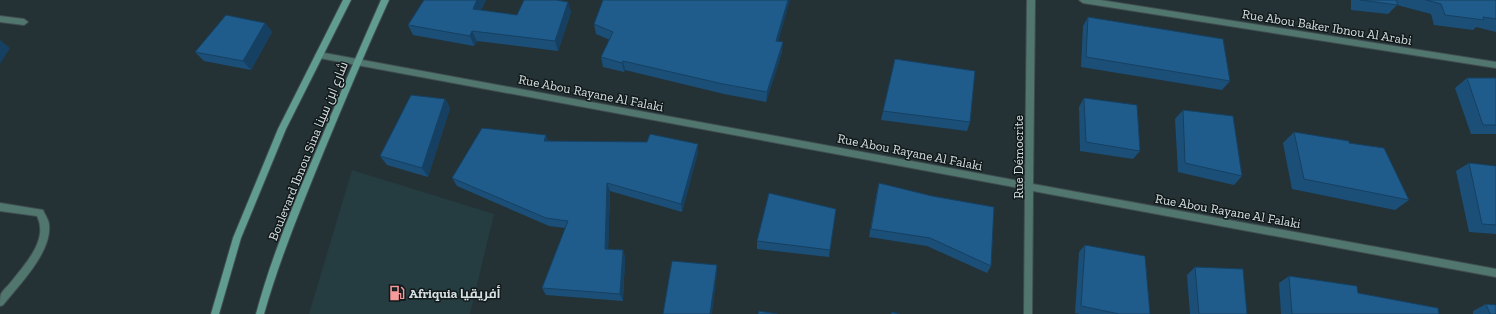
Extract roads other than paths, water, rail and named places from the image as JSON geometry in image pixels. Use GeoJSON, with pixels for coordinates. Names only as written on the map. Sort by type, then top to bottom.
{"type":"FeatureCollection","features":[{"type":"Feature","properties":{"kind":"main road","name":"Boulevard Ibnou Sina شارع ابن سينا"},"geometry":{"type":"LineString","coordinates":[[214,314],[237,238],[282,129],[347,0]]}},
{"type":"Feature","properties":{"kind":"main road","name":"Boulevard Ibnou Sina شارع ابن سينا"},"geometry":{"type":"LineString","coordinates":[[260,314],[264,297],[298,204],[357,62],[385,0]]}},
{"type":"Feature","properties":{"kind":"street","name":"Rue Démocrite"},"geometry":{"type":"LineString","coordinates":[[1028,314],[1031,0]]}},
{"type":"Feature","properties":{"kind":"street","name":"Rue Abou Baker Ibnou Al Arabi"},"geometry":{"type":"LineString","coordinates":[[1083,0],[1496,65]]}},
{"type":"Feature","properties":{"kind":"street"},"geometry":{"type":"LineString","coordinates":[[0,19],[24,22]]}},
{"type":"Feature","properties":{"kind":"street","name":"Rue Abou Rayane Al Falaki"},"geometry":{"type":"LineString","coordinates":[[319,55],[1496,272]]}},
{"type":"Feature","properties":{"kind":"street"},"geometry":{"type":"LineString","coordinates":[[0,207],[40,213],[45,224],[44,237],[39,251],[0,302]]}},
{"type":"Feature","properties":{"kind":"place","name":"Afriquia أفريقيا"},"geometry":{"type":"Point","coordinates":[397,293]}}]}
